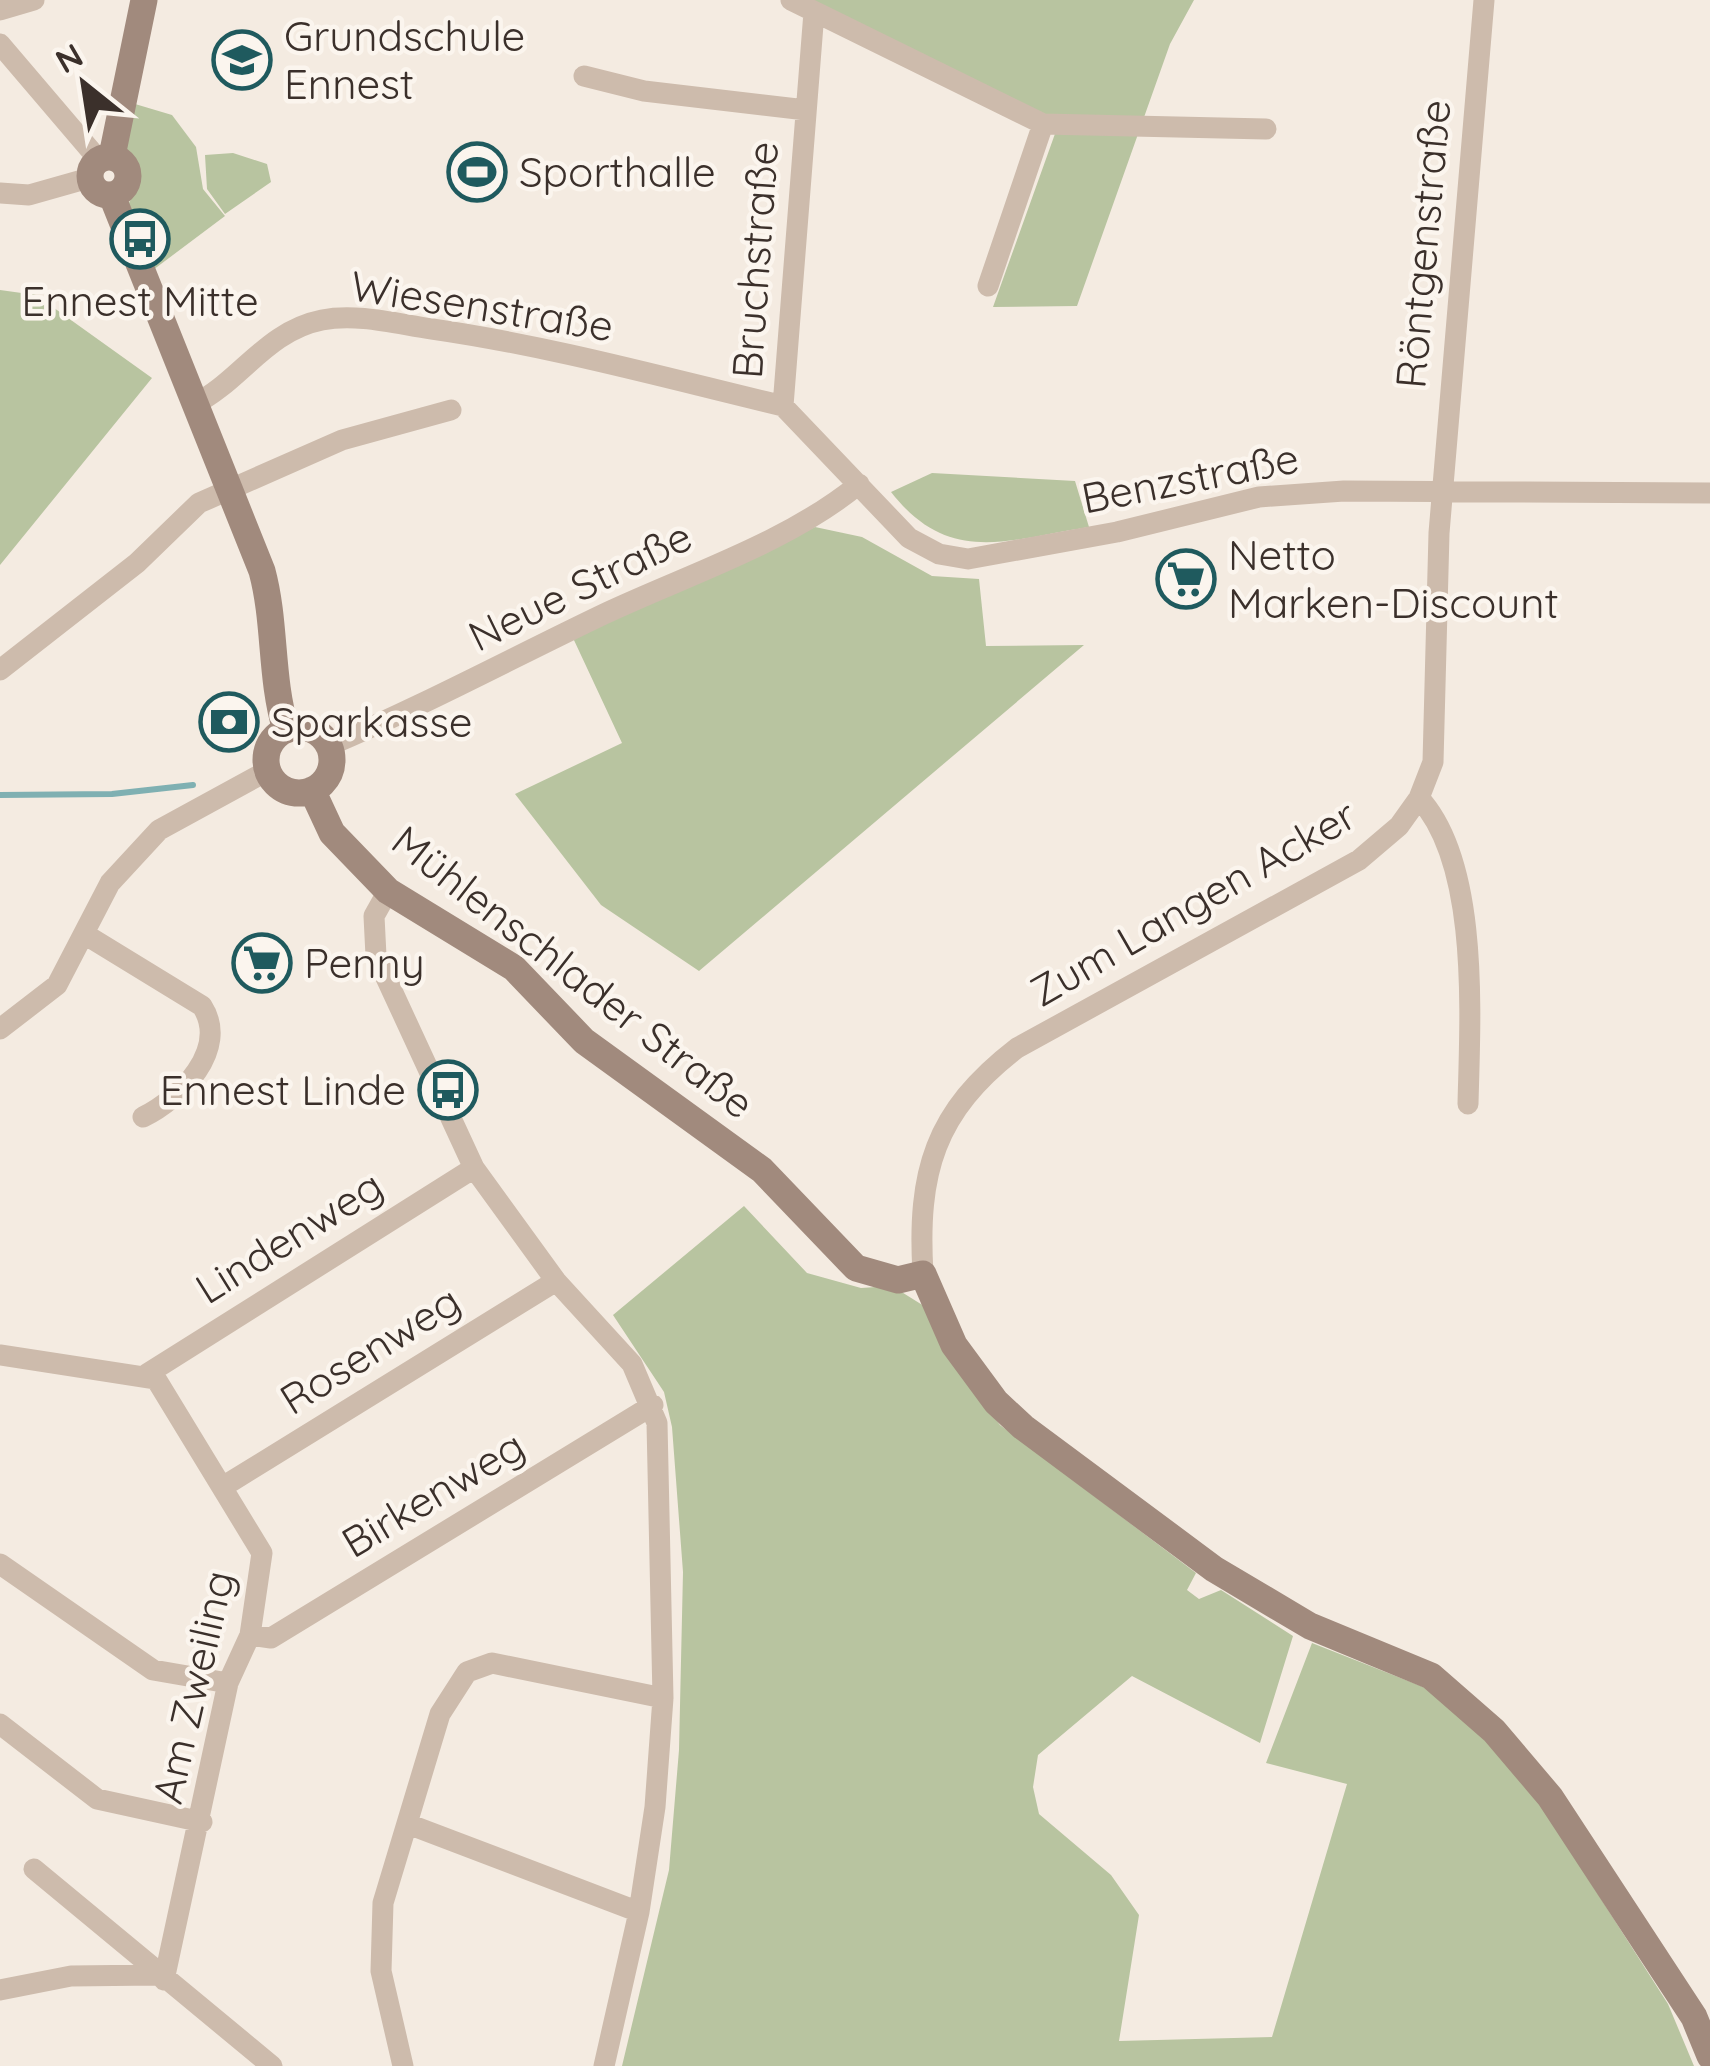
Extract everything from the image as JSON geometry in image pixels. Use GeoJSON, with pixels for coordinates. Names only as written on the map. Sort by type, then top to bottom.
{"type":"FeatureCollection","features":[{"type":"Feature","properties":{"kind":"street"},"geometry":{"type":"LineString","coordinates":[[0,10],[34,0]]}},
{"type":"Feature","properties":{"kind":"street"},"geometry":{"type":"LineString","coordinates":[[103,172],[144,0]]}},
{"type":"Feature","properties":{"kind":"street"},"geometry":{"type":"LineString","coordinates":[[791,0],[1043,124],[1266,129]]}},
{"type":"Feature","properties":{"kind":"street","name":"Röntgenstraße"},"geometry":{"type":"LineString","coordinates":[[1442,495],[1484,0]]}},
{"type":"Feature","properties":{"kind":"street","name":"Bruchstraße"},"geometry":{"type":"LineString","coordinates":[[814,12],[783,406],[859,484]]}},
{"type":"Feature","properties":{"kind":"street"},"geometry":{"type":"LineString","coordinates":[[0,44],[103,172],[269,598],[273,687],[286,730]]}},
{"type":"Feature","properties":{"kind":"street"},"geometry":{"type":"LineString","coordinates":[[584,76],[644,91],[806,110]]}},
{"type":"Feature","properties":{"kind":"street"},"geometry":{"type":"LineString","coordinates":[[988,286],[1043,124]]}},
{"type":"Feature","properties":{"kind":"street"},"geometry":{"type":"LineString","coordinates":[[0,194],[29,195],[103,172]]}},
{"type":"Feature","properties":{"kind":"street","name":"Wiesenstraße"},"geometry":{"type":"LineString","coordinates":[[193,405],[214,394],[259,350],[290,331],[323,320],[369,320],[511,341],[783,406]]}},
{"type":"Feature","properties":{"kind":"street"},"geometry":{"type":"LineString","coordinates":[[0,670],[137,563],[199,503],[342,440],[451,410]]}},
{"type":"Feature","properties":{"kind":"street","name":"Benzstraße"},"geometry":{"type":"LineString","coordinates":[[859,484],[909,538],[939,554],[968,559],[1117,532],[1259,497],[1344,491],[1710,493]]}},
{"type":"Feature","properties":{"kind":"street","name":"Neue Straße"},"geometry":{"type":"LineString","coordinates":[[328,746],[416,711],[601,616],[826,512],[859,484]]}},
{"type":"Feature","properties":{"kind":"street","name":"Zum Langen Acker"},"geometry":{"type":"LineString","coordinates":[[923,1274],[922,1196],[929,1158],[947,1122],[989,1070],[1018,1048],[1359,860],[1399,826],[1419,798],[1433,762],[1442,495]]}},
{"type":"Feature","properties":{"kind":"street"},"geometry":{"type":"LineString","coordinates":[[286,730],[313,730],[328,746],[330,770],[312,790],[289,791],[267,771],[269,746],[286,730]]}},
{"type":"Feature","properties":{"kind":"street"},"geometry":{"type":"LineString","coordinates":[[0,1029],[57,985],[110,883],[159,830],[267,771]]}},
{"type":"Feature","properties":{"kind":"street","name":"Mühlenschlader Straße"},"geometry":{"type":"LineString","coordinates":[[312,790],[332,833],[388,891],[514,968],[584,1041],[762,1170],[856,1268],[898,1280],[923,1274]]}},
{"type":"Feature","properties":{"kind":"street"},"geometry":{"type":"LineString","coordinates":[[1419,798],[1438,818],[1472,959],[1468,1104]]}},
{"type":"Feature","properties":{"kind":"street"},"geometry":{"type":"LineString","coordinates":[[388,891],[374,916],[376,956],[473,1168],[556,1281],[632,1364],[653,1405],[664,1578],[663,1699],[639,1912],[604,2066]]}},
{"type":"Feature","properties":{"kind":"street"},"geometry":{"type":"LineString","coordinates":[[86,935],[202,1006],[211,1018],[209,1052],[166,1106],[143,1118]]}},
{"type":"Feature","properties":{"kind":"street","name":"Lindenweg"},"geometry":{"type":"LineString","coordinates":[[147,1374],[473,1168]]}},
{"type":"Feature","properties":{"kind":"street"},"geometry":{"type":"LineString","coordinates":[[923,1274],[954,1345],[996,1402],[1023,1427],[1214,1569],[1310,1626],[1431,1676],[1494,1731],[1550,1797],[1694,2017],[1710,2056]]}},
{"type":"Feature","properties":{"kind":"street","name":"Rosenweg"},"geometry":{"type":"LineString","coordinates":[[224,1486],[556,1281]]}},
{"type":"Feature","properties":{"kind":"street"},"geometry":{"type":"LineString","coordinates":[[0,1355],[147,1374]]}},
{"type":"Feature","properties":{"kind":"street","name":"Am Zweiling"},"geometry":{"type":"LineString","coordinates":[[147,1374],[224,1486],[262,1553],[250,1635],[227,1683],[202,1822],[160,1978]]}},
{"type":"Feature","properties":{"kind":"street","name":"Birkenweg"},"geometry":{"type":"LineString","coordinates":[[250,1635],[271,1638],[653,1405]]}},
{"type":"Feature","properties":{"kind":"street"},"geometry":{"type":"LineString","coordinates":[[0,1564],[153,1670],[227,1683]]}},
{"type":"Feature","properties":{"kind":"street"},"geometry":{"type":"LineString","coordinates":[[403,2066],[379,1937],[385,1897],[440,1714],[467,1672],[492,1663],[663,1699]]}},
{"type":"Feature","properties":{"kind":"street"},"geometry":{"type":"LineString","coordinates":[[0,1724],[97,1799],[202,1822]]}},
{"type":"Feature","properties":{"kind":"street"},"geometry":{"type":"LineString","coordinates":[[408,1824],[639,1912]]}},
{"type":"Feature","properties":{"kind":"street"},"geometry":{"type":"LineString","coordinates":[[34,1869],[160,1978],[272,2066]]}},
{"type":"Feature","properties":{"kind":"street"},"geometry":{"type":"LineString","coordinates":[[0,1990],[71,1976],[132,1971],[160,1978]]}},
{"type":"Feature","properties":{"kind":"green space"},"geometry":{"type":"Polygon","coordinates":[[[812,0],[1194,0],[1170,44],[1077,306],[993,307],[1061,117],[1040,113],[812,0]]]}},
{"type":"Feature","properties":{"kind":"green space"},"geometry":{"type":"Polygon","coordinates":[[[125,101],[172,115],[196,147],[203,189],[225,216],[153,270],[127,207],[136,179],[125,142],[125,101]]]}},
{"type":"Feature","properties":{"kind":"green space"},"geometry":{"type":"Polygon","coordinates":[[[233,153],[267,164],[271,182],[225,214],[207,189],[205,155],[233,153]]]}},
{"type":"Feature","properties":{"kind":"green space"},"geometry":{"type":"Polygon","coordinates":[[[0,290],[36,295],[152,378],[0,565],[0,290]]]}},
{"type":"Feature","properties":{"kind":"green space"},"geometry":{"type":"Polygon","coordinates":[[[932,473],[1075,481],[1089,527],[1006,541],[958,539],[935,531],[891,492],[932,473]]]}},
{"type":"Feature","properties":{"kind":"green space"},"geometry":{"type":"Polygon","coordinates":[[[815,527],[862,537],[932,576],[979,579],[986,646],[1084,645],[699,971],[601,905],[515,794],[622,743],[573,638],[815,527]]]}},
{"type":"Feature","properties":{"kind":"green space"},"geometry":{"type":"Polygon","coordinates":[[[744,1206],[807,1273],[861,1288],[892,1286],[924,1306],[954,1365],[1000,1425],[1196,1573],[1187,1590],[1199,1599],[1221,1590],[1293,1636],[1260,1743],[1132,1676],[1038,1755],[1033,1787],[1039,1814],[1111,1875],[1139,1915],[1119,2041],[1272,2037],[1347,1784],[1266,1763],[1312,1643],[1426,1688],[1488,1739],[1543,1808],[1668,2004],[1694,2066],[622,2066],[669,1870],[679,1750],[683,1572],[672,1427],[664,1392],[613,1315],[744,1206]]]}},
{"type":"Feature","properties":{"kind":"waterway"},"geometry":{"type":"LineString","coordinates":[[0,795],[112,794],[193,785]]}},
{"type":"Feature","properties":{"kind":"place","name":"Grundschule Ennest"},"geometry":{"type":"Point","coordinates":[242,60]}},
{"type":"Feature","properties":{"kind":"place","name":"Sporthalle"},"geometry":{"type":"Point","coordinates":[477,172]}},
{"type":"Feature","properties":{"kind":"place","name":"Ennest Mitte"},"geometry":{"type":"Point","coordinates":[140,239]}},
{"type":"Feature","properties":{"kind":"place","name":"Netto Marken-Discount"},"geometry":{"type":"Point","coordinates":[1186,579]}},
{"type":"Feature","properties":{"kind":"place","name":"Sparkasse"},"geometry":{"type":"Point","coordinates":[229,722]}},
{"type":"Feature","properties":{"kind":"place","name":"Penny"},"geometry":{"type":"Point","coordinates":[262,963]}},
{"type":"Feature","properties":{"kind":"place","name":"Ennest Linde"},"geometry":{"type":"Point","coordinates":[448,1090]}}]}
